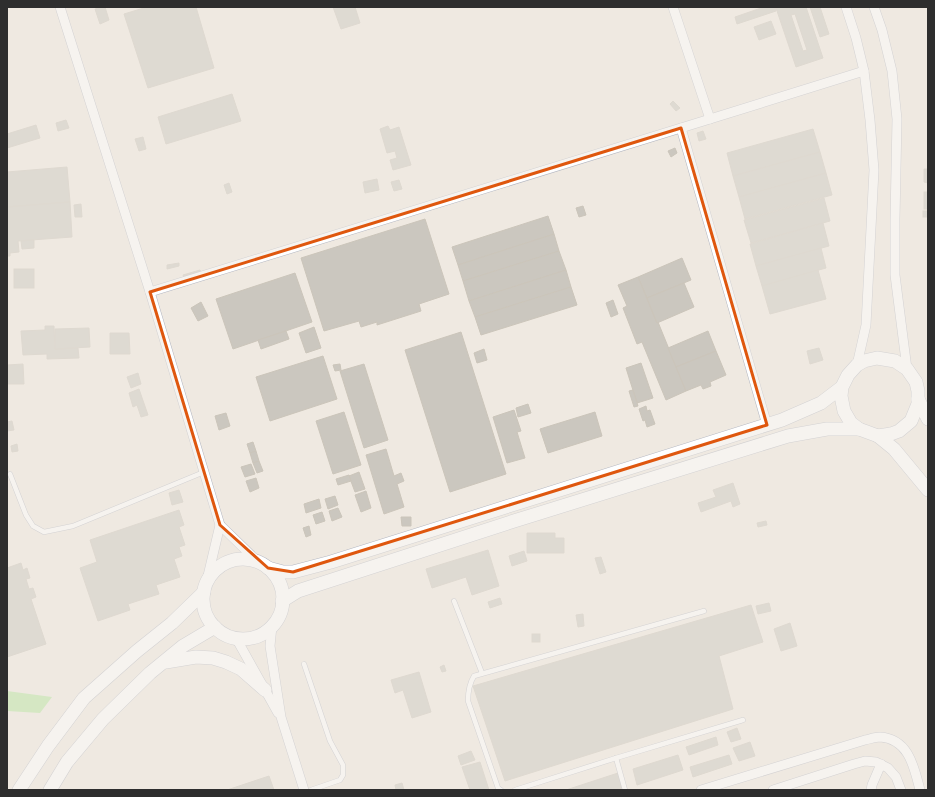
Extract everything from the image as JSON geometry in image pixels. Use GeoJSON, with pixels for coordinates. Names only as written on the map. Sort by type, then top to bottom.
{"type":"FeatureCollection","features":[{"type":"Feature","properties":{"kind":"street"},"geometry":{"type":"LineString","coordinates":[[60,7],[150,292],[220,526],[205,586],[204,604],[207,616],[215,627],[224,634],[236,638],[247,638],[261,634],[272,626],[279,615],[282,601],[281,588],[276,577],[220,526]]}},
{"type":"Feature","properties":{"kind":"street"},"geometry":{"type":"LineString","coordinates":[[673,7],[710,119]]}},
{"type":"Feature","properties":{"kind":"street"},"geometry":{"type":"LineString","coordinates":[[846,7],[856,38],[864,71],[874,170],[866,325],[857,366]]}},
{"type":"Feature","properties":{"kind":"street"},"geometry":{"type":"LineString","coordinates":[[874,7],[882,30],[892,71],[897,119],[895,219],[896,275],[907,369]]}},
{"type":"Feature","properties":{"kind":"street"},"geometry":{"type":"LineString","coordinates":[[150,292],[864,71]]}},
{"type":"Feature","properties":{"kind":"street"},"geometry":{"type":"LineString","coordinates":[[681,128],[767,425]]}},
{"type":"Feature","properties":{"kind":"street"},"geometry":{"type":"LineString","coordinates":[[878,436],[899,431],[911,420],[918,404],[916,382],[907,369],[895,361],[878,358],[864,361],[848,375],[842,387],[841,396],[844,411],[851,423],[859,429],[878,436],[894,449],[928,490]]}},
{"type":"Feature","properties":{"kind":"street"},"geometry":{"type":"LineString","coordinates":[[19,790],[48,746],[84,698],[137,650],[172,623],[205,586],[214,571],[224,564],[235,560],[246,559],[283,572],[293,572],[331,562],[782,420],[821,403],[842,387]]}},
{"type":"Feature","properties":{"kind":"street"},"geometry":{"type":"LineString","coordinates":[[918,399],[928,419]]}},
{"type":"Feature","properties":{"kind":"street"},"geometry":{"type":"LineString","coordinates":[[282,601],[298,591],[514,521],[788,436],[827,429],[859,429]]}},
{"type":"Feature","properties":{"kind":"street"},"geometry":{"type":"LineString","coordinates":[[272,626],[270,646],[281,717],[304,790]]}},
{"type":"Feature","properties":{"kind":"street"},"geometry":{"type":"LineString","coordinates":[[50,790],[67,762],[103,719],[162,663],[183,646],[215,627]]}},
{"type":"Feature","properties":{"kind":"street"},"geometry":{"type":"LineString","coordinates":[[236,638],[281,717]]}},
{"type":"Feature","properties":{"kind":"street"},"geometry":{"type":"LineString","coordinates":[[162,663],[196,657],[212,658],[226,662],[241,669],[265,690]]}},
{"type":"Feature","properties":{"kind":"street"},"geometry":{"type":"LineString","coordinates":[[701,790],[865,740],[880,737],[893,740],[906,750],[913,764],[920,790]]}},
{"type":"Feature","properties":{"kind":"street"},"geometry":{"type":"LineString","coordinates":[[773,790],[794,787],[854,764],[876,762],[888,768],[896,777],[901,790]]}},
{"type":"Feature","properties":{"kind":"street"},"geometry":{"type":"LineString","coordinates":[[871,790],[881,764]]}},
{"type":"Feature","properties":{"kind":"lane"},"geometry":{"type":"LineString","coordinates":[[10,474],[26,515],[33,526],[44,532],[73,526],[204,472]]}},
{"type":"Feature","properties":{"kind":"lane"},"geometry":{"type":"LineString","coordinates":[[454,601],[482,673]]}},
{"type":"Feature","properties":{"kind":"lane"},"geometry":{"type":"LineString","coordinates":[[501,790],[498,788],[468,701],[468,690],[470,682],[474,676],[704,611]]}},
{"type":"Feature","properties":{"kind":"lane"},"geometry":{"type":"LineString","coordinates":[[304,664],[330,741],[343,765],[343,775],[340,780],[311,790]]}},
{"type":"Feature","properties":{"kind":"lane"},"geometry":{"type":"LineString","coordinates":[[515,790],[743,720]]}},
{"type":"Feature","properties":{"kind":"lane"},"geometry":{"type":"LineString","coordinates":[[616,758],[625,790]]}},
{"type":"Feature","properties":{"kind":"highlighted area"},"geometry":{"type":"Polygon","coordinates":[[[681,128],[767,425],[293,572],[268,568],[220,525],[150,292],[681,128]]]}},
{"type":"Feature","properties":{"kind":"green space"},"geometry":{"type":"Polygon","coordinates":[[[7,691],[52,697],[40,713],[7,711],[7,691]]]}},
{"type":"Feature","properties":{"kind":"building"},"geometry":{"type":"Polygon","coordinates":[[[105,7],[109,20],[100,24],[95,9],[105,7]]]}},
{"type":"Feature","properties":{"kind":"building"},"geometry":{"type":"Polygon","coordinates":[[[147,7],[196,7],[214,68],[148,88],[124,14],[147,7]]]}},
{"type":"Feature","properties":{"kind":"building"},"geometry":{"type":"Polygon","coordinates":[[[333,7],[355,7],[360,23],[341,29],[333,7]]]}},
{"type":"Feature","properties":{"kind":"building"},"geometry":{"type":"Polygon","coordinates":[[[764,7],[775,7],[776,11],[737,24],[735,17],[764,7]]]}},
{"type":"Feature","properties":{"kind":"building"},"geometry":{"type":"Polygon","coordinates":[[[806,7],[823,58],[796,67],[776,8],[806,7]],[[795,14],[791,15],[803,51],[807,50],[795,14]]]}},
{"type":"Feature","properties":{"kind":"building"},"geometry":{"type":"Polygon","coordinates":[[[810,7],[820,7],[829,34],[820,37],[810,7]]]}},
{"type":"Feature","properties":{"kind":"building"},"geometry":{"type":"Polygon","coordinates":[[[771,21],[776,34],[759,40],[754,27],[771,21]]]}},
{"type":"Feature","properties":{"kind":"building"},"geometry":{"type":"Polygon","coordinates":[[[232,94],[241,121],[166,144],[158,117],[232,94]]]}},
{"type":"Feature","properties":{"kind":"building"},"geometry":{"type":"Polygon","coordinates":[[[673,101],[680,108],[676,111],[670,104],[673,101]]]}},
{"type":"Feature","properties":{"kind":"building"},"geometry":{"type":"Polygon","coordinates":[[[66,120],[69,128],[58,131],[56,123],[66,120]]]}},
{"type":"Feature","properties":{"kind":"building"},"geometry":{"type":"Polygon","coordinates":[[[36,125],[40,138],[7,148],[7,134],[36,125]]]}},
{"type":"Feature","properties":{"kind":"building"},"geometry":{"type":"Polygon","coordinates":[[[388,126],[390,130],[399,127],[411,165],[393,170],[390,160],[397,158],[395,151],[387,153],[380,129],[388,126]]]}},
{"type":"Feature","properties":{"kind":"building"},"geometry":{"type":"Polygon","coordinates":[[[813,129],[820,152],[733,176],[727,153],[813,129]]]}},
{"type":"Feature","properties":{"kind":"building"},"geometry":{"type":"Polygon","coordinates":[[[703,131],[706,139],[699,141],[697,133],[703,131]]]}},
{"type":"Feature","properties":{"kind":"building"},"geometry":{"type":"Polygon","coordinates":[[[143,137],[146,149],[139,151],[135,139],[143,137]]]}},
{"type":"Feature","properties":{"kind":"building"},"geometry":{"type":"Polygon","coordinates":[[[675,148],[677,153],[671,157],[668,151],[675,148]]]}},
{"type":"Feature","properties":{"kind":"building"},"geometry":{"type":"Polygon","coordinates":[[[820,152],[826,173],[739,197],[733,176],[820,152]]]}},
{"type":"Feature","properties":{"kind":"building"},"geometry":{"type":"Polygon","coordinates":[[[67,167],[70,202],[7,207],[7,172],[67,167]]]}},
{"type":"Feature","properties":{"kind":"building"},"geometry":{"type":"Polygon","coordinates":[[[924,169],[928,169],[928,183],[924,182],[924,169]]]}},
{"type":"Feature","properties":{"kind":"building"},"geometry":{"type":"Polygon","coordinates":[[[826,173],[832,195],[745,219],[739,197],[826,173]]]}},
{"type":"Feature","properties":{"kind":"building"},"geometry":{"type":"Polygon","coordinates":[[[377,179],[379,190],[365,193],[363,182],[377,179]]]}},
{"type":"Feature","properties":{"kind":"building"},"geometry":{"type":"Polygon","coordinates":[[[399,180],[402,189],[394,191],[391,182],[399,180]]]}},
{"type":"Feature","properties":{"kind":"building"},"geometry":{"type":"Polygon","coordinates":[[[229,183],[232,192],[227,194],[224,185],[229,183]]]}},
{"type":"Feature","properties":{"kind":"building"},"geometry":{"type":"Polygon","coordinates":[[[924,192],[928,192],[928,209],[924,209],[924,192]]]}},
{"type":"Feature","properties":{"kind":"building"},"geometry":{"type":"Polygon","coordinates":[[[824,198],[830,221],[751,243],[744,220],[824,198]]]}},
{"type":"Feature","properties":{"kind":"building"},"geometry":{"type":"Polygon","coordinates":[[[70,202],[72,237],[18,241],[19,252],[10,253],[10,256],[7,256],[7,207],[70,202]]]}},
{"type":"Feature","properties":{"kind":"building"},"geometry":{"type":"Polygon","coordinates":[[[81,204],[82,217],[75,217],[74,205],[81,204]]]}},
{"type":"Feature","properties":{"kind":"building"},"geometry":{"type":"Polygon","coordinates":[[[583,206],[586,215],[579,217],[576,208],[583,206]]]}},
{"type":"Feature","properties":{"kind":"building"},"geometry":{"type":"Polygon","coordinates":[[[923,211],[928,211],[928,217],[923,217],[923,211]]]}},
{"type":"Feature","properties":{"kind":"building"},"geometry":{"type":"Polygon","coordinates":[[[548,216],[554,234],[458,265],[452,247],[548,216]]]}},
{"type":"Feature","properties":{"kind":"building"},"geometry":{"type":"Polygon","coordinates":[[[425,219],[449,294],[419,304],[421,311],[377,325],[377,322],[361,327],[359,321],[324,331],[301,258],[425,219]]]}},
{"type":"Feature","properties":{"kind":"building"},"geometry":{"type":"Polygon","coordinates":[[[823,223],[829,246],[756,266],[750,244],[823,223]]]}},
{"type":"Feature","properties":{"kind":"building"},"geometry":{"type":"Polygon","coordinates":[[[554,234],[559,251],[463,281],[458,265],[554,234]]]}},
{"type":"Feature","properties":{"kind":"building"},"geometry":{"type":"Polygon","coordinates":[[[34,240],[34,248],[22,249],[21,241],[34,240]]]}},
{"type":"Feature","properties":{"kind":"building"},"geometry":{"type":"Polygon","coordinates":[[[821,248],[826,268],[762,286],[756,266],[821,248]]]}},
{"type":"Feature","properties":{"kind":"building"},"geometry":{"type":"Polygon","coordinates":[[[559,251],[566,270],[469,301],[463,281],[559,251]]]}},
{"type":"Feature","properties":{"kind":"building"},"geometry":{"type":"Polygon","coordinates":[[[682,258],[691,280],[647,298],[638,277],[682,258]]]}},
{"type":"Feature","properties":{"kind":"building"},"geometry":{"type":"Polygon","coordinates":[[[179,263],[179,266],[167,269],[167,265],[179,263]]]}},
{"type":"Feature","properties":{"kind":"building"},"geometry":{"type":"Polygon","coordinates":[[[14,269],[34,269],[34,288],[14,288],[14,269]]]}},
{"type":"Feature","properties":{"kind":"building"},"geometry":{"type":"Polygon","coordinates":[[[200,270],[202,275],[185,280],[183,275],[200,270]]]}},
{"type":"Feature","properties":{"kind":"building"},"geometry":{"type":"Polygon","coordinates":[[[566,270],[571,287],[475,317],[469,301],[566,270]]]}},
{"type":"Feature","properties":{"kind":"building"},"geometry":{"type":"Polygon","coordinates":[[[818,270],[826,299],[770,314],[762,286],[818,270]]]}},
{"type":"Feature","properties":{"kind":"building"},"geometry":{"type":"Polygon","coordinates":[[[295,273],[312,322],[233,349],[216,299],[295,273]]]}},
{"type":"Feature","properties":{"kind":"building"},"geometry":{"type":"Polygon","coordinates":[[[638,277],[686,391],[666,400],[642,342],[637,344],[623,308],[627,306],[618,285],[638,277]]]}},
{"type":"Feature","properties":{"kind":"building"},"geometry":{"type":"Polygon","coordinates":[[[684,283],[694,307],[657,323],[647,298],[684,283]]]}},
{"type":"Feature","properties":{"kind":"building"},"geometry":{"type":"Polygon","coordinates":[[[571,287],[577,305],[481,335],[475,317],[571,287]]]}},
{"type":"Feature","properties":{"kind":"building"},"geometry":{"type":"Polygon","coordinates":[[[613,300],[618,314],[611,317],[606,303],[613,300]]]}},
{"type":"Feature","properties":{"kind":"building"},"geometry":{"type":"Polygon","coordinates":[[[201,302],[208,316],[198,321],[191,308],[201,302]]]}},
{"type":"Feature","properties":{"kind":"building"},"geometry":{"type":"Polygon","coordinates":[[[45,326],[54,326],[55,349],[78,348],[79,358],[47,359],[47,354],[23,355],[21,331],[45,330],[45,326]]]}},
{"type":"Feature","properties":{"kind":"building"},"geometry":{"type":"Polygon","coordinates":[[[314,327],[321,348],[306,353],[299,333],[314,327]]]}},
{"type":"Feature","properties":{"kind":"building"},"geometry":{"type":"Polygon","coordinates":[[[89,328],[90,347],[55,349],[55,329],[89,328]]]}},
{"type":"Feature","properties":{"kind":"building"},"geometry":{"type":"Polygon","coordinates":[[[286,331],[289,339],[261,349],[258,340],[286,331]]]}},
{"type":"Feature","properties":{"kind":"building"},"geometry":{"type":"Polygon","coordinates":[[[708,331],[716,351],[676,367],[668,348],[708,331]]]}},
{"type":"Feature","properties":{"kind":"building"},"geometry":{"type":"Polygon","coordinates":[[[461,332],[506,474],[450,492],[405,350],[461,332]]]}},
{"type":"Feature","properties":{"kind":"building"},"geometry":{"type":"Polygon","coordinates":[[[110,333],[129,333],[130,354],[110,354],[110,333]]]}},
{"type":"Feature","properties":{"kind":"building"},"geometry":{"type":"Polygon","coordinates":[[[819,348],[823,360],[810,364],[807,351],[819,348]]]}},
{"type":"Feature","properties":{"kind":"building"},"geometry":{"type":"Polygon","coordinates":[[[484,349],[487,360],[477,363],[474,353],[484,349]]]}},
{"type":"Feature","properties":{"kind":"building"},"geometry":{"type":"Polygon","coordinates":[[[716,351],[726,375],[710,382],[711,386],[703,389],[701,385],[686,391],[676,367],[716,351]]]}},
{"type":"Feature","properties":{"kind":"building"},"geometry":{"type":"Polygon","coordinates":[[[323,356],[337,399],[270,421],[256,377],[323,356]]]}},
{"type":"Feature","properties":{"kind":"building"},"geometry":{"type":"Polygon","coordinates":[[[641,363],[653,398],[637,403],[626,368],[641,363]]]}},
{"type":"Feature","properties":{"kind":"building"},"geometry":{"type":"Polygon","coordinates":[[[23,364],[24,384],[7,384],[7,365],[23,364]]]}},
{"type":"Feature","properties":{"kind":"building"},"geometry":{"type":"Polygon","coordinates":[[[340,364],[341,370],[335,371],[333,365],[340,364]]]}},
{"type":"Feature","properties":{"kind":"building"},"geometry":{"type":"Polygon","coordinates":[[[364,364],[388,440],[364,448],[340,371],[364,364]]]}},
{"type":"Feature","properties":{"kind":"building"},"geometry":{"type":"Polygon","coordinates":[[[138,373],[141,384],[131,388],[127,377],[138,373]]]}},
{"type":"Feature","properties":{"kind":"building"},"geometry":{"type":"Polygon","coordinates":[[[139,389],[148,415],[141,417],[137,405],[133,407],[129,393],[139,389]]]}},
{"type":"Feature","properties":{"kind":"building"},"geometry":{"type":"Polygon","coordinates":[[[633,390],[638,406],[634,407],[629,391],[633,390]]]}},
{"type":"Feature","properties":{"kind":"building"},"geometry":{"type":"Polygon","coordinates":[[[528,404],[531,413],[518,417],[516,408],[528,404]]]}},
{"type":"Feature","properties":{"kind":"building"},"geometry":{"type":"Polygon","coordinates":[[[646,406],[647,411],[650,410],[655,424],[647,427],[645,420],[643,421],[639,409],[646,406]]]}},
{"type":"Feature","properties":{"kind":"building"},"geometry":{"type":"Polygon","coordinates":[[[514,410],[521,431],[517,432],[525,458],[507,463],[493,417],[514,410]]]}},
{"type":"Feature","properties":{"kind":"building"},"geometry":{"type":"Polygon","coordinates":[[[344,412],[361,465],[333,474],[316,421],[344,412]]]}},
{"type":"Feature","properties":{"kind":"building"},"geometry":{"type":"Polygon","coordinates":[[[595,412],[602,436],[548,453],[540,429],[595,412]]]}},
{"type":"Feature","properties":{"kind":"building"},"geometry":{"type":"Polygon","coordinates":[[[226,413],[230,426],[219,430],[215,416],[226,413]]]}},
{"type":"Feature","properties":{"kind":"building"},"geometry":{"type":"Polygon","coordinates":[[[12,421],[14,430],[7,431],[7,422],[12,421]]]}},
{"type":"Feature","properties":{"kind":"building"},"geometry":{"type":"Polygon","coordinates":[[[253,442],[256,451],[250,453],[247,444],[253,442]]]}},
{"type":"Feature","properties":{"kind":"building"},"geometry":{"type":"Polygon","coordinates":[[[17,444],[18,451],[12,452],[11,446],[17,444]]]}},
{"type":"Feature","properties":{"kind":"building"},"geometry":{"type":"Polygon","coordinates":[[[386,449],[394,476],[401,473],[404,481],[397,484],[404,507],[384,514],[366,455],[386,449]]]}},
{"type":"Feature","properties":{"kind":"building"},"geometry":{"type":"Polygon","coordinates":[[[256,451],[259,461],[253,463],[250,453],[256,451]]]}},
{"type":"Feature","properties":{"kind":"building"},"geometry":{"type":"Polygon","coordinates":[[[259,461],[263,471],[257,473],[253,463],[259,461]]]}},
{"type":"Feature","properties":{"kind":"building"},"geometry":{"type":"Polygon","coordinates":[[[251,464],[255,474],[245,477],[241,467],[251,464]]]}},
{"type":"Feature","properties":{"kind":"building"},"geometry":{"type":"Polygon","coordinates":[[[359,472],[365,489],[355,492],[349,476],[359,472]]]}},
{"type":"Feature","properties":{"kind":"building"},"geometry":{"type":"Polygon","coordinates":[[[349,475],[351,481],[338,485],[336,479],[349,475]]]}},
{"type":"Feature","properties":{"kind":"building"},"geometry":{"type":"Polygon","coordinates":[[[256,478],[259,488],[250,492],[246,481],[256,478]]]}},
{"type":"Feature","properties":{"kind":"building"},"geometry":{"type":"Polygon","coordinates":[[[733,483],[740,504],[733,507],[731,501],[701,512],[698,503],[716,497],[713,490],[733,483]]]}},
{"type":"Feature","properties":{"kind":"building"},"geometry":{"type":"Polygon","coordinates":[[[179,490],[183,502],[172,505],[169,493],[179,490]]]}},
{"type":"Feature","properties":{"kind":"building"},"geometry":{"type":"Polygon","coordinates":[[[366,491],[371,508],[361,512],[355,495],[366,491]]]}},
{"type":"Feature","properties":{"kind":"building"},"geometry":{"type":"Polygon","coordinates":[[[335,496],[338,505],[328,509],[325,499],[335,496]]]}},
{"type":"Feature","properties":{"kind":"building"},"geometry":{"type":"Polygon","coordinates":[[[319,499],[321,508],[306,513],[304,504],[319,499]]]}},
{"type":"Feature","properties":{"kind":"building"},"geometry":{"type":"Polygon","coordinates":[[[338,508],[342,517],[332,521],[329,511],[338,508]]]}},
{"type":"Feature","properties":{"kind":"building"},"geometry":{"type":"Polygon","coordinates":[[[179,510],[184,525],[179,527],[185,545],[179,547],[182,556],[174,559],[180,577],[156,585],[159,594],[128,604],[130,610],[98,621],[80,568],[97,562],[90,540],[179,510]]]}},
{"type":"Feature","properties":{"kind":"building"},"geometry":{"type":"Polygon","coordinates":[[[322,512],[325,521],[316,524],[313,515],[322,512]]]}},
{"type":"Feature","properties":{"kind":"building"},"geometry":{"type":"Polygon","coordinates":[[[401,517],[411,517],[411,526],[402,526],[401,517]]]}},
{"type":"Feature","properties":{"kind":"building"},"geometry":{"type":"Polygon","coordinates":[[[766,521],[767,525],[758,527],[757,523],[766,521]]]}},
{"type":"Feature","properties":{"kind":"building"},"geometry":{"type":"Polygon","coordinates":[[[309,526],[311,535],[306,537],[303,528],[309,526]]]}},
{"type":"Feature","properties":{"kind":"building"},"geometry":{"type":"Polygon","coordinates":[[[527,533],[555,533],[555,538],[564,538],[564,553],[527,553],[527,533]]]}},
{"type":"Feature","properties":{"kind":"building"},"geometry":{"type":"Polygon","coordinates":[[[488,550],[499,586],[472,595],[466,577],[432,588],[426,569],[488,550]]]}},
{"type":"Feature","properties":{"kind":"building"},"geometry":{"type":"Polygon","coordinates":[[[524,551],[527,561],[512,566],[509,556],[524,551]]]}},
{"type":"Feature","properties":{"kind":"building"},"geometry":{"type":"Polygon","coordinates":[[[601,557],[606,572],[600,574],[595,558],[601,557]]]}},
{"type":"Feature","properties":{"kind":"building"},"geometry":{"type":"Polygon","coordinates":[[[21,563],[23,570],[27,568],[30,578],[26,579],[29,589],[33,588],[36,597],[31,599],[46,644],[7,657],[7,568],[21,563]]]}},
{"type":"Feature","properties":{"kind":"building"},"geometry":{"type":"Polygon","coordinates":[[[500,598],[502,604],[490,608],[488,602],[500,598]]]}},
{"type":"Feature","properties":{"kind":"building"},"geometry":{"type":"Polygon","coordinates":[[[769,603],[771,611],[758,614],[756,606],[769,603]]]}},
{"type":"Feature","properties":{"kind":"building"},"geometry":{"type":"Polygon","coordinates":[[[751,605],[763,642],[719,656],[733,709],[505,781],[473,686],[751,605]]]}},
{"type":"Feature","properties":{"kind":"building"},"geometry":{"type":"Polygon","coordinates":[[[583,614],[584,626],[578,627],[576,615],[583,614]]]}},
{"type":"Feature","properties":{"kind":"building"},"geometry":{"type":"Polygon","coordinates":[[[790,623],[797,646],[781,651],[774,629],[790,623]]]}},
{"type":"Feature","properties":{"kind":"building"},"geometry":{"type":"Polygon","coordinates":[[[532,634],[540,634],[540,642],[532,642],[532,634]]]}},
{"type":"Feature","properties":{"kind":"building"},"geometry":{"type":"Polygon","coordinates":[[[444,665],[446,671],[442,672],[440,667],[444,665]]]}},
{"type":"Feature","properties":{"kind":"building"},"geometry":{"type":"Polygon","coordinates":[[[419,672],[431,712],[412,718],[403,690],[395,693],[391,680],[419,672]]]}},
{"type":"Feature","properties":{"kind":"building"},"geometry":{"type":"Polygon","coordinates":[[[737,728],[741,739],[731,742],[727,732],[737,728]]]}},
{"type":"Feature","properties":{"kind":"building"},"geometry":{"type":"Polygon","coordinates":[[[716,737],[718,745],[689,755],[686,747],[716,737]]]}},
{"type":"Feature","properties":{"kind":"building"},"geometry":{"type":"Polygon","coordinates":[[[750,742],[755,756],[739,761],[733,748],[750,742]]]}},
{"type":"Feature","properties":{"kind":"building"},"geometry":{"type":"Polygon","coordinates":[[[471,751],[475,760],[461,765],[458,756],[471,751]]]}},
{"type":"Feature","properties":{"kind":"building"},"geometry":{"type":"Polygon","coordinates":[[[678,755],[683,770],[637,785],[633,769],[678,755]]]}},
{"type":"Feature","properties":{"kind":"building"},"geometry":{"type":"Polygon","coordinates":[[[729,755],[732,764],[693,777],[690,767],[729,755]]]}},
{"type":"Feature","properties":{"kind":"building"},"geometry":{"type":"Polygon","coordinates":[[[480,762],[489,790],[470,790],[462,767],[480,762]]]}},
{"type":"Feature","properties":{"kind":"building"},"geometry":{"type":"Polygon","coordinates":[[[618,773],[622,788],[615,790],[566,790],[618,773]]]}},
{"type":"Feature","properties":{"kind":"building"},"geometry":{"type":"Polygon","coordinates":[[[269,776],[274,790],[227,790],[269,776]]]}},
{"type":"Feature","properties":{"kind":"building"},"geometry":{"type":"Polygon","coordinates":[[[402,783],[404,790],[396,790],[395,785],[402,783]]]}}]}
